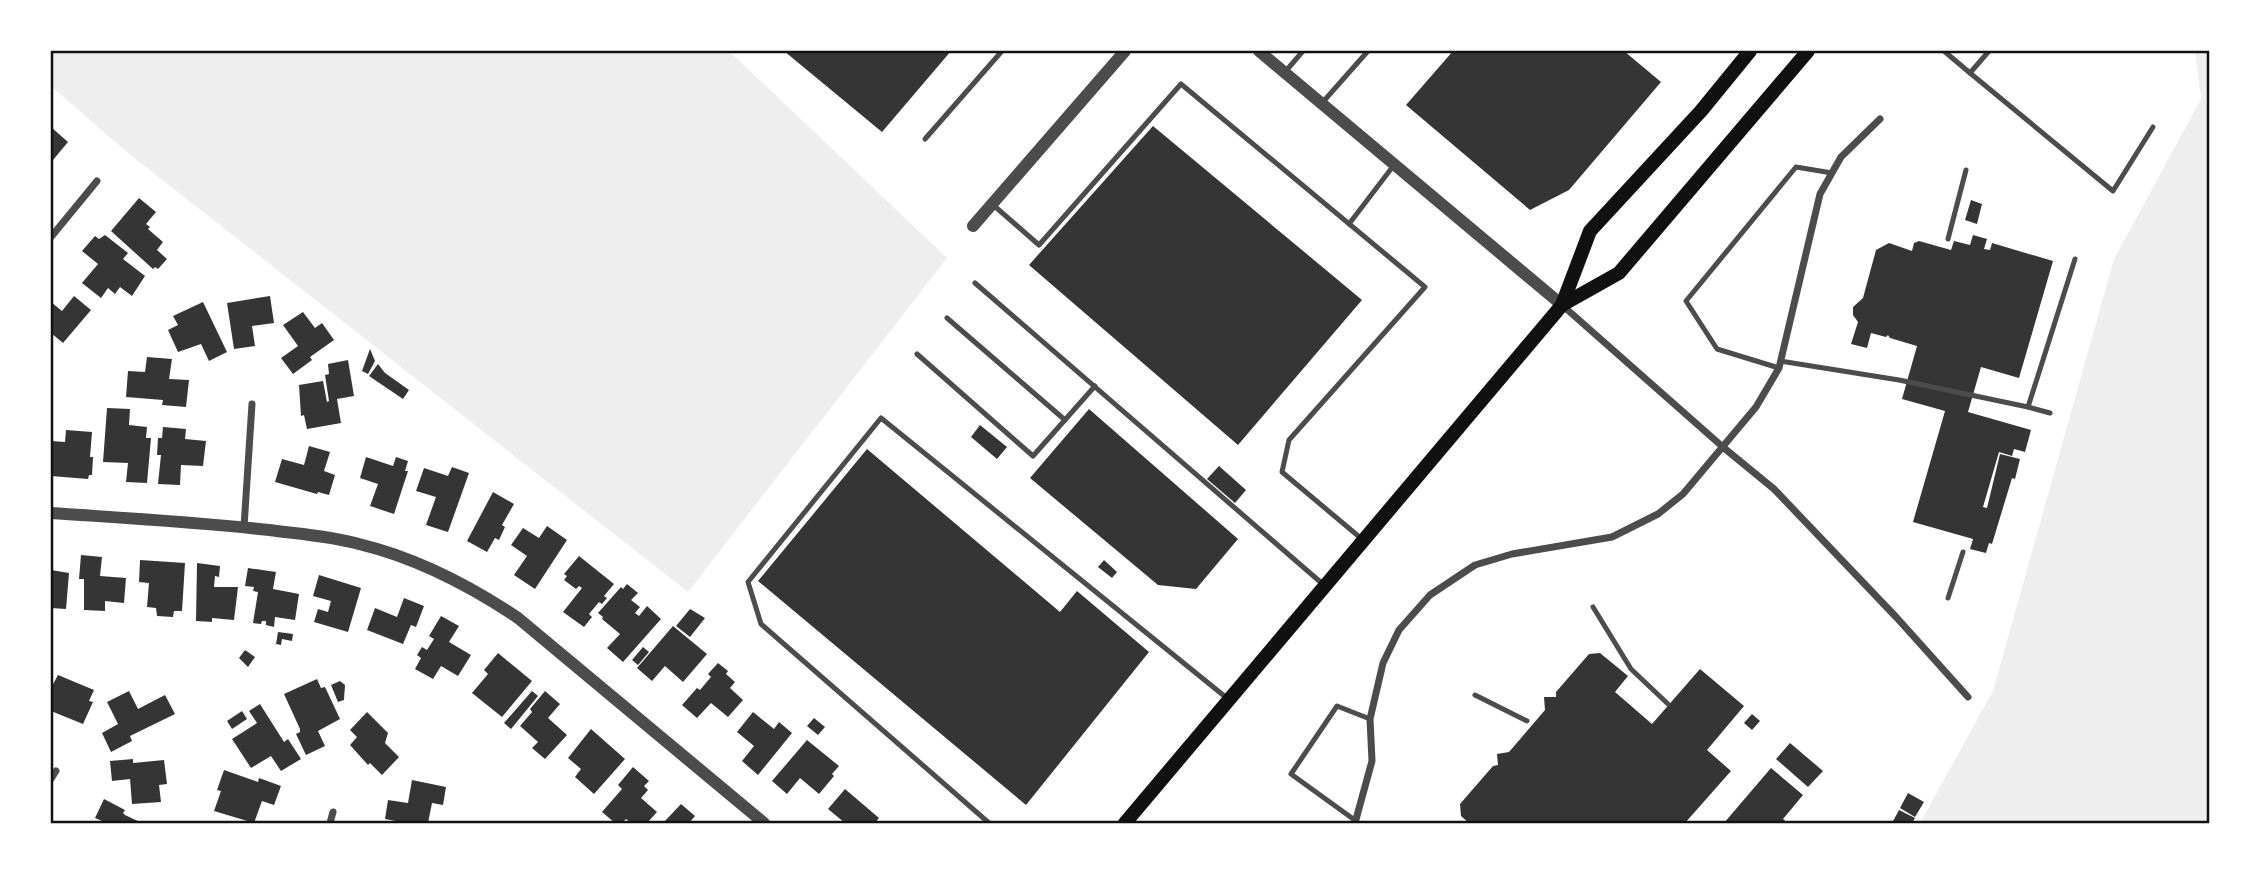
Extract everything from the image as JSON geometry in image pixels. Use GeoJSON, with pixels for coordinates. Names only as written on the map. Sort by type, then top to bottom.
{"type":"FeatureCollection","features":[{"type":"Feature","properties":{"kind":"main road"},"geometry":{"type":"LineString","coordinates":[[1125,823],[1562,305],[1590,231],[1702,111],[1750,51]]}},
{"type":"Feature","properties":{"kind":"main road"},"geometry":{"type":"LineString","coordinates":[[1562,305],[1619,273],[1808,51]]}},
{"type":"Feature","properties":{"kind":"street"},"geometry":{"type":"LineString","coordinates":[[973,226],[1125,51]]}},
{"type":"Feature","properties":{"kind":"street"},"geometry":{"type":"LineString","coordinates":[[1259,51],[1562,305],[1774,489],[1897,618],[1968,698]]}},
{"type":"Feature","properties":{"kind":"street"},"geometry":{"type":"LineString","coordinates":[[1356,822],[1372,761],[1370,719],[1383,663],[1399,630],[1430,595],[1475,565],[1513,554],[1596,542],[1628,531],[1671,505],[1724,448],[1756,407],[1779,364],[1820,194],[1841,156],[1880,119]]}},
{"type":"Feature","properties":{"kind":"street"},"geometry":{"type":"LineString","coordinates":[[51,237],[97,181]]}},
{"type":"Feature","properties":{"kind":"street"},"geometry":{"type":"LineString","coordinates":[[244,527],[252,404]]}},
{"type":"Feature","properties":{"kind":"street"},"geometry":{"type":"LineString","coordinates":[[51,513],[244,527],[358,543],[399,556],[481,593],[518,618],[764,823]]}},
{"type":"Feature","properties":{"kind":"street"},"geometry":{"type":"LineString","coordinates":[[51,779],[56,771]]}},
{"type":"Feature","properties":{"kind":"street"},"geometry":{"type":"LineString","coordinates":[[330,823],[333,812]]}},
{"type":"Feature","properties":{"kind":"lane"},"geometry":{"type":"LineString","coordinates":[[925,139],[1002,51]]}},
{"type":"Feature","properties":{"kind":"lane"},"geometry":{"type":"LineString","coordinates":[[1285,72],[1303,51]]}},
{"type":"Feature","properties":{"kind":"lane"},"geometry":{"type":"LineString","coordinates":[[1322,103],[1368,51]]}},
{"type":"Feature","properties":{"kind":"lane"},"geometry":{"type":"LineString","coordinates":[[1944,51],[2113,191],[2153,127]]}},
{"type":"Feature","properties":{"kind":"lane"},"geometry":{"type":"LineString","coordinates":[[1970,73],[1989,51]]}},
{"type":"Feature","properties":{"kind":"lane"},"geometry":{"type":"LineString","coordinates":[[992,204],[1039,245],[1181,84],[1425,287],[1289,440],[1282,472],[1363,540]]}},
{"type":"Feature","properties":{"kind":"lane"},"geometry":{"type":"LineString","coordinates":[[1349,224],[1394,164]]}},
{"type":"Feature","properties":{"kind":"lane"},"geometry":{"type":"LineString","coordinates":[[1832,173],[1796,167],[1686,301],[1717,349],[1779,364],[1899,380],[2050,414]]}},
{"type":"Feature","properties":{"kind":"lane"},"geometry":{"type":"LineString","coordinates":[[1948,239],[1966,170]]}},
{"type":"Feature","properties":{"kind":"lane"},"geometry":{"type":"LineString","coordinates":[[2028,407],[2075,259]]}},
{"type":"Feature","properties":{"kind":"lane"},"geometry":{"type":"LineString","coordinates":[[975,283],[1325,586]]}},
{"type":"Feature","properties":{"kind":"lane"},"geometry":{"type":"LineString","coordinates":[[947,318],[1065,420]]}},
{"type":"Feature","properties":{"kind":"lane"},"geometry":{"type":"LineString","coordinates":[[917,354],[1033,456],[1095,386]]}},
{"type":"Feature","properties":{"kind":"lane"},"geometry":{"type":"LineString","coordinates":[[989,823],[761,624],[748,582],[881,418],[1229,700]]}},
{"type":"Feature","properties":{"kind":"lane"},"geometry":{"type":"LineString","coordinates":[[1948,598],[1963,552]]}},
{"type":"Feature","properties":{"kind":"lane"},"geometry":{"type":"LineString","coordinates":[[1593,607],[1631,669],[1668,704]]}},
{"type":"Feature","properties":{"kind":"lane"},"geometry":{"type":"LineString","coordinates":[[1475,695],[1527,722]]}},
{"type":"Feature","properties":{"kind":"lane"},"geometry":{"type":"LineString","coordinates":[[1356,822],[1291,775],[1337,706],[1370,719]]}},
{"type":"Feature","properties":{"kind":"shaded area"},"geometry":{"type":"Polygon","coordinates":[[[51,51],[729,51],[947,258],[688,592],[128,153],[51,86],[51,51]]]}},
{"type":"Feature","properties":{"kind":"shaded area"},"geometry":{"type":"Polygon","coordinates":[[[2195,51],[2209,51],[2209,823],[1920,823],[1993,691],[2114,259],[2201,99],[2195,51]]]}},
{"type":"Feature","properties":{"kind":"building"},"geometry":{"type":"Polygon","coordinates":[[[784,51],[951,51],[882,132],[784,51]]]}},
{"type":"Feature","properties":{"kind":"building"},"geometry":{"type":"Polygon","coordinates":[[[1453,51],[1624,51],[1661,82],[1569,190],[1530,210],[1406,105],[1453,51]]]}},
{"type":"Feature","properties":{"kind":"building"},"geometry":{"type":"Polygon","coordinates":[[[1153,126],[1362,300],[1238,445],[1029,265],[1153,126]]]}},
{"type":"Feature","properties":{"kind":"building"},"geometry":{"type":"Polygon","coordinates":[[[51,127],[68,142],[53,160],[51,159],[51,127]]]}},
{"type":"Feature","properties":{"kind":"building"},"geometry":{"type":"Polygon","coordinates":[[[139,198],[156,212],[146,224],[163,242],[157,250],[167,259],[158,269],[153,269],[111,231],[139,198]]]}},
{"type":"Feature","properties":{"kind":"building"},"geometry":{"type":"Polygon","coordinates":[[[1971,200],[1982,204],[1977,224],[1965,220],[1971,200]]]}},
{"type":"Feature","properties":{"kind":"building"},"geometry":{"type":"Polygon","coordinates":[[[105,235],[128,253],[123,259],[145,276],[132,296],[120,287],[115,294],[108,288],[101,298],[82,283],[98,264],[82,251],[95,236],[99,239],[105,235]]]}},
{"type":"Feature","properties":{"kind":"building"},"geometry":{"type":"Polygon","coordinates":[[[1973,235],[1987,239],[1984,249],[1990,250],[1992,243],[2053,261],[2019,378],[1981,367],[1968,412],[2031,430],[2025,452],[2014,449],[2012,456],[1999,452],[1983,507],[1987,508],[2000,454],[2020,459],[1992,544],[1989,543],[1986,553],[1970,549],[1973,539],[1913,522],[1945,411],[1902,399],[1917,346],[1888,335],[1886,337],[1871,333],[1867,348],[1851,344],[1858,322],[1853,315],[1853,307],[1863,298],[1876,250],[1889,243],[1912,251],[1914,243],[1919,241],[1951,250],[1954,241],[1970,245],[1973,235]]]}},
{"type":"Feature","properties":{"kind":"building"},"geometry":{"type":"Polygon","coordinates":[[[74,296],[91,310],[63,343],[51,333],[51,302],[62,311],[74,296]]]}},
{"type":"Feature","properties":{"kind":"building"},"geometry":{"type":"Polygon","coordinates":[[[270,296],[274,323],[252,326],[255,346],[234,349],[227,303],[270,296]]]}},
{"type":"Feature","properties":{"kind":"building"},"geometry":{"type":"Polygon","coordinates":[[[203,302],[227,352],[209,361],[201,344],[178,352],[168,330],[178,325],[173,316],[203,302]]]}},
{"type":"Feature","properties":{"kind":"building"},"geometry":{"type":"Polygon","coordinates":[[[303,312],[315,328],[322,323],[334,340],[310,357],[312,360],[293,374],[281,358],[298,346],[283,325],[303,312]]]}},
{"type":"Feature","properties":{"kind":"building"},"geometry":{"type":"Polygon","coordinates":[[[370,349],[375,361],[368,374],[362,371],[370,349]]]}},
{"type":"Feature","properties":{"kind":"building"},"geometry":{"type":"Polygon","coordinates":[[[147,357],[172,359],[169,379],[189,380],[186,407],[162,405],[163,400],[126,397],[128,371],[145,372],[147,357]]]}},
{"type":"Feature","properties":{"kind":"building"},"geometry":{"type":"Polygon","coordinates":[[[348,360],[354,396],[337,399],[341,423],[307,429],[304,415],[301,416],[299,385],[323,381],[327,402],[329,401],[325,375],[329,374],[328,364],[348,360]]]}},
{"type":"Feature","properties":{"kind":"building"},"geometry":{"type":"Polygon","coordinates":[[[378,364],[385,373],[409,390],[403,399],[369,376],[378,364]]]}},
{"type":"Feature","properties":{"kind":"building"},"geometry":{"type":"Polygon","coordinates":[[[107,408],[130,409],[129,425],[147,427],[146,438],[151,438],[147,483],[126,482],[128,463],[103,462],[107,408]]]}},
{"type":"Feature","properties":{"kind":"building"},"geometry":{"type":"Polygon","coordinates":[[[1089,409],[1238,539],[1196,589],[1158,585],[1030,478],[1089,409]]]}},
{"type":"Feature","properties":{"kind":"building"},"geometry":{"type":"Polygon","coordinates":[[[980,425],[1007,447],[997,459],[971,437],[980,425]]]}},
{"type":"Feature","properties":{"kind":"building"},"geometry":{"type":"Polygon","coordinates":[[[163,427],[186,429],[185,439],[206,441],[203,466],[181,465],[180,485],[158,484],[161,455],[157,455],[158,438],[162,438],[163,427]]]}},
{"type":"Feature","properties":{"kind":"building"},"geometry":{"type":"Polygon","coordinates":[[[66,430],[92,432],[92,475],[89,475],[88,479],[51,476],[51,441],[65,442],[66,430]]]}},
{"type":"Feature","properties":{"kind":"building"},"geometry":{"type":"Polygon","coordinates":[[[309,446],[330,452],[324,471],[335,475],[329,495],[275,482],[282,459],[304,465],[309,446]]]}},
{"type":"Feature","properties":{"kind":"building"},"geometry":{"type":"Polygon","coordinates":[[[867,449],[1060,612],[1077,591],[1149,652],[1026,805],[758,581],[867,449]]]}},
{"type":"Feature","properties":{"kind":"building"},"geometry":{"type":"Polygon","coordinates":[[[366,457],[393,466],[396,457],[408,461],[405,471],[408,471],[394,514],[370,506],[378,484],[360,478],[366,457]]]}},
{"type":"Feature","properties":{"kind":"building"},"geometry":{"type":"Polygon","coordinates":[[[1219,466],[1246,490],[1235,503],[1207,479],[1219,466]]]}},
{"type":"Feature","properties":{"kind":"building"},"geometry":{"type":"Polygon","coordinates":[[[452,467],[469,473],[448,532],[426,525],[436,497],[416,491],[424,468],[448,476],[452,467]]]}},
{"type":"Feature","properties":{"kind":"building"},"geometry":{"type":"Polygon","coordinates":[[[493,492],[514,504],[502,525],[505,527],[499,540],[495,538],[487,552],[467,541],[493,492]]]}},
{"type":"Feature","properties":{"kind":"building"},"geometry":{"type":"Polygon","coordinates":[[[547,526],[567,540],[535,589],[514,575],[527,556],[511,545],[523,528],[539,538],[547,526]]]}},
{"type":"Feature","properties":{"kind":"building"},"geometry":{"type":"Polygon","coordinates":[[[81,555],[102,557],[100,576],[126,578],[124,603],[105,601],[105,611],[84,610],[84,579],[79,579],[81,555]]]}},
{"type":"Feature","properties":{"kind":"building"},"geometry":{"type":"Polygon","coordinates":[[[579,556],[614,584],[604,596],[607,598],[602,604],[599,602],[589,614],[592,617],[584,627],[563,612],[582,588],[579,586],[576,589],[564,580],[567,576],[564,574],[579,556]]]}},
{"type":"Feature","properties":{"kind":"building"},"geometry":{"type":"Polygon","coordinates":[[[140,560],[185,563],[182,611],[174,611],[173,617],[157,616],[156,608],[147,607],[149,583],[139,582],[140,560]]]}},
{"type":"Feature","properties":{"kind":"building"},"geometry":{"type":"Polygon","coordinates":[[[1104,560],[1117,572],[1112,578],[1098,567],[1104,560]]]}},
{"type":"Feature","properties":{"kind":"building"},"geometry":{"type":"Polygon","coordinates":[[[197,563],[220,566],[214,587],[238,587],[234,620],[212,618],[212,622],[196,621],[197,563]]]}},
{"type":"Feature","properties":{"kind":"building"},"geometry":{"type":"Polygon","coordinates":[[[248,568],[276,572],[273,589],[299,594],[295,620],[275,617],[274,627],[266,625],[266,621],[261,624],[253,623],[258,592],[253,591],[254,587],[245,586],[248,568]]]}},
{"type":"Feature","properties":{"kind":"building"},"geometry":{"type":"Polygon","coordinates":[[[51,570],[69,573],[66,609],[51,608],[51,570]]]}},
{"type":"Feature","properties":{"kind":"building"},"geometry":{"type":"Polygon","coordinates":[[[319,575],[361,588],[348,632],[314,622],[318,609],[328,612],[331,601],[313,596],[319,575]]]}},
{"type":"Feature","properties":{"kind":"building"},"geometry":{"type":"Polygon","coordinates":[[[627,584],[638,593],[631,600],[640,607],[635,613],[639,616],[647,606],[661,619],[623,662],[607,648],[620,634],[598,613],[621,587],[623,589],[627,584]]]}},
{"type":"Feature","properties":{"kind":"building"},"geometry":{"type":"Polygon","coordinates":[[[404,598],[424,606],[416,627],[411,625],[403,644],[367,630],[375,608],[397,617],[404,598]]]}},
{"type":"Feature","properties":{"kind":"building"},"geometry":{"type":"Polygon","coordinates":[[[690,609],[705,618],[690,637],[676,626],[690,609]]]}},
{"type":"Feature","properties":{"kind":"building"},"geometry":{"type":"Polygon","coordinates":[[[441,616],[459,626],[449,642],[471,655],[458,676],[441,666],[433,679],[415,669],[421,658],[417,655],[422,647],[427,650],[434,639],[429,636],[441,616]]]}},
{"type":"Feature","properties":{"kind":"building"},"geometry":{"type":"Polygon","coordinates":[[[673,626],[707,654],[683,682],[665,666],[652,681],[637,668],[673,626]]]}},
{"type":"Feature","properties":{"kind":"building"},"geometry":{"type":"Polygon","coordinates":[[[278,632],[293,634],[292,641],[282,639],[281,645],[276,644],[278,632]]]}},
{"type":"Feature","properties":{"kind":"building"},"geometry":{"type":"Polygon","coordinates":[[[643,647],[649,652],[638,665],[632,660],[643,647]]]}},
{"type":"Feature","properties":{"kind":"building"},"geometry":{"type":"Polygon","coordinates":[[[245,650],[255,657],[248,667],[239,658],[245,650]]]}},
{"type":"Feature","properties":{"kind":"building"},"geometry":{"type":"Polygon","coordinates":[[[498,653],[532,681],[502,717],[472,693],[488,674],[484,670],[498,653]]]}},
{"type":"Feature","properties":{"kind":"building"},"geometry":{"type":"Polygon","coordinates":[[[1600,653],[1628,676],[1615,692],[1652,724],[1700,669],[1744,706],[1707,750],[1731,771],[1685,823],[1469,823],[1461,816],[1460,804],[1493,766],[1498,765],[1497,754],[1509,752],[1545,710],[1544,697],[1556,697],[1556,692],[1589,654],[1600,653]]]}},
{"type":"Feature","properties":{"kind":"building"},"geometry":{"type":"Polygon","coordinates":[[[718,663],[728,671],[726,674],[735,682],[730,688],[743,700],[728,717],[711,703],[697,718],[682,705],[697,688],[700,690],[711,677],[708,674],[718,663]]]}},
{"type":"Feature","properties":{"kind":"building"},"geometry":{"type":"Polygon","coordinates":[[[58,675],[94,690],[89,701],[93,702],[83,724],[51,711],[51,688],[58,675]]]}},
{"type":"Feature","properties":{"kind":"building"},"geometry":{"type":"Polygon","coordinates":[[[317,679],[321,688],[325,687],[340,719],[318,731],[325,746],[306,755],[296,734],[300,729],[284,694],[317,679]]]}},
{"type":"Feature","properties":{"kind":"building"},"geometry":{"type":"Polygon","coordinates":[[[340,681],[345,685],[344,700],[338,702],[331,685],[340,681]]]}},
{"type":"Feature","properties":{"kind":"building"},"geometry":{"type":"Polygon","coordinates":[[[129,691],[138,709],[165,695],[175,714],[130,736],[132,741],[111,752],[102,733],[118,724],[107,702],[129,691]]]}},
{"type":"Feature","properties":{"kind":"building"},"geometry":{"type":"Polygon","coordinates":[[[532,691],[538,696],[511,729],[504,723],[532,691]]]}},
{"type":"Feature","properties":{"kind":"building"},"geometry":{"type":"Polygon","coordinates":[[[545,691],[560,704],[548,718],[567,735],[545,759],[532,748],[538,742],[520,726],[545,691]]]}},
{"type":"Feature","properties":{"kind":"building"},"geometry":{"type":"Polygon","coordinates":[[[260,704],[284,742],[288,739],[301,759],[281,771],[271,756],[251,768],[232,739],[257,723],[249,711],[260,704]]]}},
{"type":"Feature","properties":{"kind":"building"},"geometry":{"type":"Polygon","coordinates":[[[242,711],[247,719],[232,729],[227,721],[242,711]]]}},
{"type":"Feature","properties":{"kind":"building"},"geometry":{"type":"Polygon","coordinates":[[[367,712],[388,733],[385,743],[399,757],[382,775],[370,763],[368,765],[350,745],[357,737],[350,730],[367,712]]]}},
{"type":"Feature","properties":{"kind":"building"},"geometry":{"type":"Polygon","coordinates":[[[753,712],[774,729],[779,722],[792,733],[758,775],[742,761],[754,746],[737,732],[753,712]]]}},
{"type":"Feature","properties":{"kind":"building"},"geometry":{"type":"Polygon","coordinates":[[[1752,714],[1760,721],[1752,730],[1744,723],[1752,714]]]}},
{"type":"Feature","properties":{"kind":"building"},"geometry":{"type":"Polygon","coordinates":[[[814,718],[825,727],[818,735],[807,726],[814,718]]]}},
{"type":"Feature","properties":{"kind":"building"},"geometry":{"type":"Polygon","coordinates":[[[591,729],[625,759],[594,794],[575,777],[581,769],[568,758],[591,729]]]}},
{"type":"Feature","properties":{"kind":"building"},"geometry":{"type":"Polygon","coordinates":[[[807,740],[839,766],[819,794],[800,778],[787,794],[772,781],[807,740]]]}},
{"type":"Feature","properties":{"kind":"building"},"geometry":{"type":"Polygon","coordinates":[[[1790,743],[1823,771],[1808,787],[1776,759],[1790,743]]]}},
{"type":"Feature","properties":{"kind":"building"},"geometry":{"type":"Polygon","coordinates":[[[133,759],[133,763],[164,760],[167,784],[159,785],[161,802],[132,804],[130,779],[112,781],[110,761],[133,759]]]}},
{"type":"Feature","properties":{"kind":"building"},"geometry":{"type":"Polygon","coordinates":[[[633,767],[649,781],[644,786],[648,790],[641,798],[657,812],[647,823],[631,823],[626,819],[622,823],[615,823],[602,812],[622,789],[618,785],[633,767]]]}},
{"type":"Feature","properties":{"kind":"building"},"geometry":{"type":"Polygon","coordinates":[[[1771,768],[1803,795],[1783,819],[1788,823],[1724,823],[1771,768]]]}},
{"type":"Feature","properties":{"kind":"building"},"geometry":{"type":"Polygon","coordinates":[[[224,770],[258,782],[259,778],[281,786],[274,805],[262,801],[254,823],[214,811],[224,770]]]}},
{"type":"Feature","properties":{"kind":"building"},"geometry":{"type":"Polygon","coordinates":[[[412,780],[446,787],[443,805],[432,803],[428,823],[385,819],[388,800],[408,803],[412,780]]]}},
{"type":"Feature","properties":{"kind":"building"},"geometry":{"type":"Polygon","coordinates":[[[845,789],[879,818],[875,823],[845,823],[828,809],[845,789]]]}},
{"type":"Feature","properties":{"kind":"building"},"geometry":{"type":"Polygon","coordinates":[[[1908,793],[1924,802],[1915,817],[1900,808],[1908,793]]]}},
{"type":"Feature","properties":{"kind":"building"},"geometry":{"type":"Polygon","coordinates":[[[104,799],[125,810],[125,815],[142,823],[107,823],[95,818],[104,799]]]}},
{"type":"Feature","properties":{"kind":"building"},"geometry":{"type":"Polygon","coordinates":[[[681,804],[695,816],[689,823],[664,822],[681,804]]]}},
{"type":"Feature","properties":{"kind":"building"},"geometry":{"type":"Polygon","coordinates":[[[1899,810],[1915,818],[1912,823],[1892,823],[1899,810]]]}}]}
